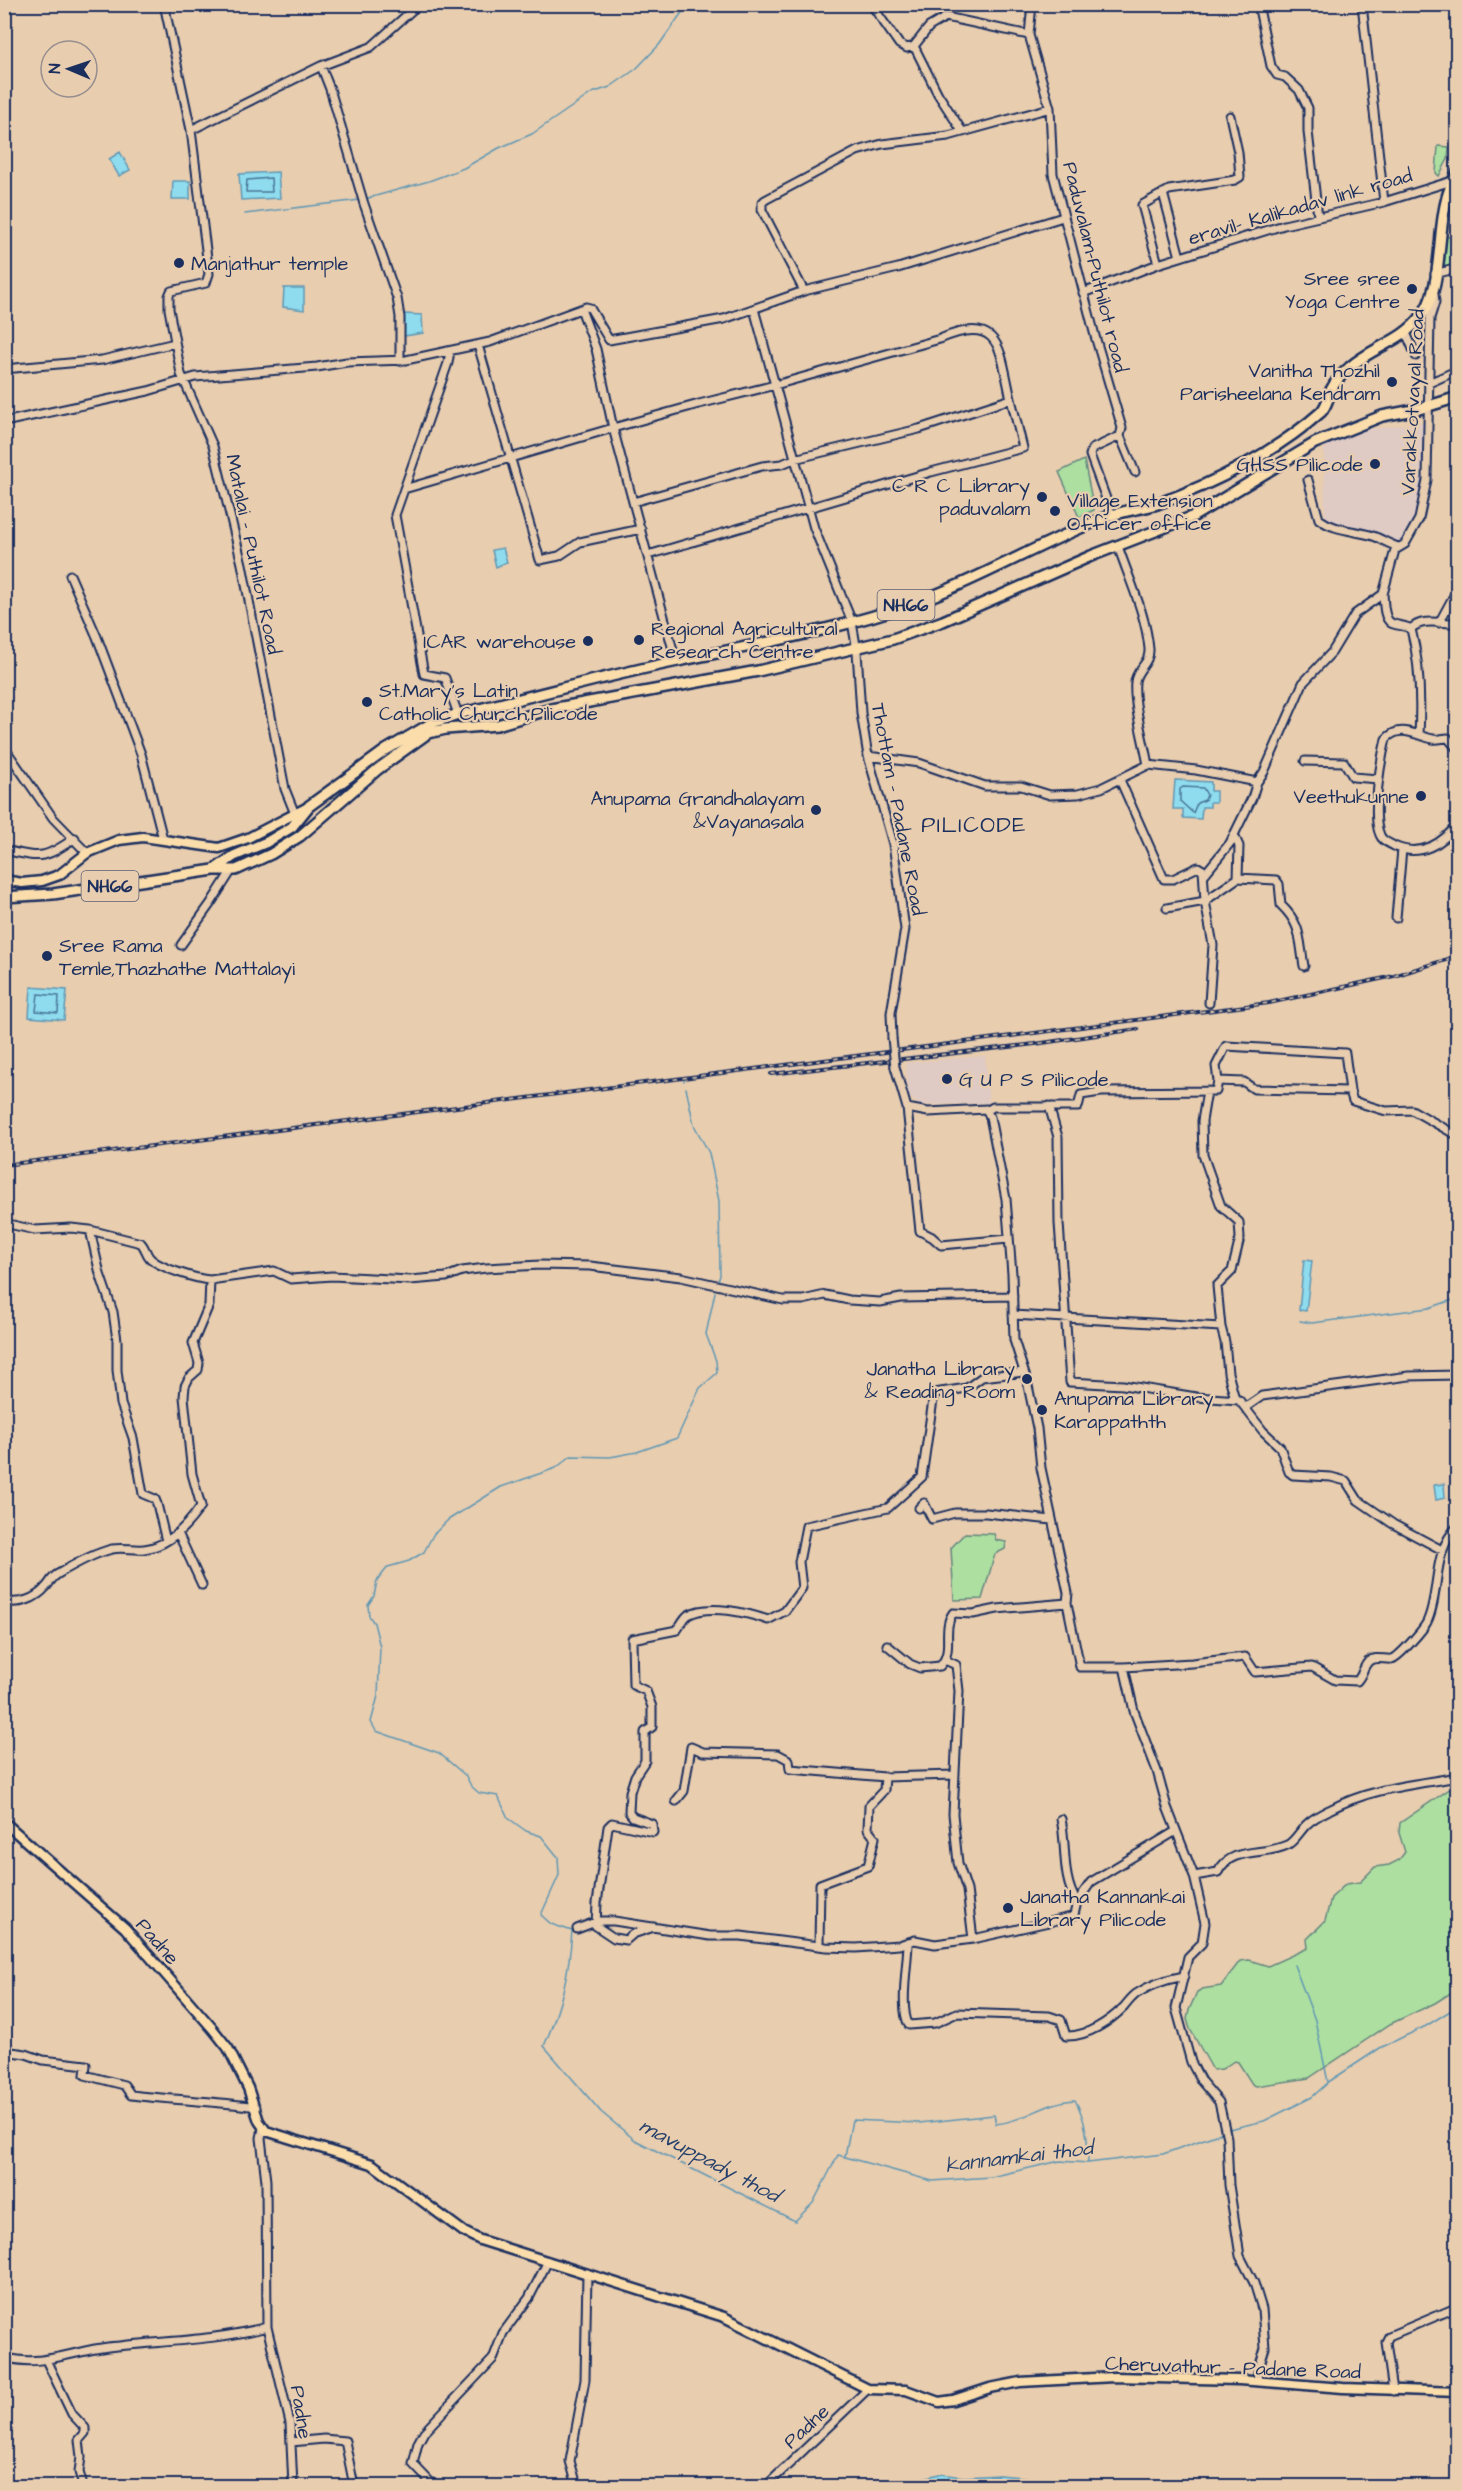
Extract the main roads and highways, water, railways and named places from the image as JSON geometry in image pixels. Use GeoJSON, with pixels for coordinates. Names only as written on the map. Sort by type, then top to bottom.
{"type":"FeatureCollection","features":[{"type":"Feature","properties":{"kind":"highway","name":"NH66"},"geometry":{"type":"LineString","coordinates":[[214,870],[234,856],[267,842],[292,827],[309,806],[394,745],[432,723],[458,714],[676,661],[852,622],[920,601],[1112,515],[1155,504],[1223,478],[1262,454],[1324,410],[1333,387],[1348,368],[1363,356],[1404,333],[1422,317],[1432,292],[1443,213],[1452,182],[1458,172]]}},
{"type":"Feature","properties":{"kind":"highway","name":"NH66"},"geometry":{"type":"LineString","coordinates":[[4,897],[53,894],[214,870],[236,870],[272,854],[300,836],[378,769],[428,733],[446,729],[497,725],[551,710],[747,673],[893,639],[943,621],[1049,573],[1194,516],[1315,444],[1382,416],[1458,397]]}},
{"type":"Feature","properties":{"kind":"main road","name":"NH66"},"geometry":{"type":"LineString","coordinates":[[4,880],[22,883],[42,881],[59,875],[87,853],[119,840],[143,837],[219,848],[248,838],[309,806]]}},
{"type":"Feature","properties":{"kind":"main road","name":"Padne"},"geometry":{"type":"LineString","coordinates":[[4,1822],[125,1928],[228,2048],[256,2107],[263,2128],[272,2133],[372,2164],[465,2232],[489,2244],[724,2317],[868,2389]]}},
{"type":"Feature","properties":{"kind":"main road","name":"Cheruvathur - Padane Road"},"geometry":{"type":"LineString","coordinates":[[868,2389],[906,2390],[943,2402],[990,2388],[1049,2380],[1135,2377],[1257,2381],[1393,2391],[1458,2392]]}},
{"type":"Feature","properties":{"kind":"water"},"geometry":{"type":"Polygon","coordinates":[[[120,152],[130,170],[119,176],[109,159],[120,152]]]}},
{"type":"Feature","properties":{"kind":"water"},"geometry":{"type":"Polygon","coordinates":[[[278,172],[280,198],[241,200],[239,174],[278,172]]]}},
{"type":"Feature","properties":{"kind":"water"},"geometry":{"type":"Polygon","coordinates":[[[173,181],[190,181],[190,199],[172,199],[173,181]]]}},
{"type":"Feature","properties":{"kind":"water"},"geometry":{"type":"Polygon","coordinates":[[[284,288],[304,288],[304,310],[283,307],[284,288]]]}},
{"type":"Feature","properties":{"kind":"water"},"geometry":{"type":"Polygon","coordinates":[[[404,314],[422,315],[423,333],[404,336],[404,314]]]}},
{"type":"Feature","properties":{"kind":"water"},"geometry":{"type":"Polygon","coordinates":[[[503,548],[507,562],[496,567],[492,550],[503,548]]]}},
{"type":"Feature","properties":{"kind":"water"},"geometry":{"type":"Polygon","coordinates":[[[1175,780],[1211,782],[1211,791],[1216,791],[1216,802],[1210,802],[1210,807],[1202,807],[1201,819],[1183,818],[1183,809],[1173,809],[1175,780]]]}},
{"type":"Feature","properties":{"kind":"water"},"geometry":{"type":"Polygon","coordinates":[[[31,987],[67,990],[64,1020],[29,1017],[31,987]]]}},
{"type":"Feature","properties":{"kind":"water"},"geometry":{"type":"Polygon","coordinates":[[[1304,1260],[1312,1261],[1306,1311],[1299,1310],[1304,1260]]]}},
{"type":"Feature","properties":{"kind":"water"},"geometry":{"type":"Polygon","coordinates":[[[1444,1484],[1445,1498],[1436,1500],[1434,1485],[1444,1484]]]}},
{"type":"Feature","properties":{"kind":"water"},"geometry":{"type":"Polygon","coordinates":[[[939,2474],[964,2477],[999,2475],[1095,2486],[1012,2486],[990,2482],[951,2486],[892,2486],[939,2474]]]}},
{"type":"Feature","properties":{"kind":"waterway"},"geometry":{"type":"LineString","coordinates":[[365,199],[429,181],[464,168],[499,148],[532,134],[592,93],[610,87],[636,69],[659,45],[688,4]]}},
{"type":"Feature","properties":{"kind":"waterway"},"geometry":{"type":"LineString","coordinates":[[245,214],[360,200]]}},
{"type":"Feature","properties":{"kind":"waterway"},"geometry":{"type":"LineString","coordinates":[[686,1088],[694,1125],[709,1153],[719,1201],[720,1275],[718,1282]]}},
{"type":"Feature","properties":{"kind":"waterway"},"geometry":{"type":"LineString","coordinates":[[1458,1255],[1454,1261],[1458,1270]]}},
{"type":"Feature","properties":{"kind":"waterway","name":"mavuppady thod"},"geometry":{"type":"LineString","coordinates":[[715,1292],[706,1334],[716,1361],[717,1373],[700,1388],[677,1438],[637,1452],[610,1457],[571,1456],[556,1468],[501,1487],[448,1520],[433,1535],[424,1552],[409,1561],[388,1567],[377,1581],[374,1596],[368,1605],[369,1616],[374,1623],[380,1647],[378,1696],[371,1722],[376,1731],[439,1753],[466,1776],[471,1786],[479,1793],[498,1796],[508,1818],[526,1831],[541,1836],[558,1857],[559,1875],[541,1915],[551,1924],[572,1931],[563,1990],[544,2046],[601,2112],[635,2140],[795,2221],[813,2203],[838,2155],[932,2181],[991,2177],[1060,2161],[1088,2163],[1163,2154],[1221,2133]]}},
{"type":"Feature","properties":{"kind":"waterway"},"geometry":{"type":"LineString","coordinates":[[1300,1321],[1312,1323],[1429,1308],[1458,1298]]}},
{"type":"Feature","properties":{"kind":"waterway"},"geometry":{"type":"LineString","coordinates":[[1294,1965],[1315,2020],[1328,2082]]}},
{"type":"Feature","properties":{"kind":"waterway","name":"kannamkai thod"},"geometry":{"type":"LineString","coordinates":[[1229,2129],[1264,2121],[1312,2097],[1330,2081],[1380,2048],[1426,2026],[1458,2006]]}},
{"type":"Feature","properties":{"kind":"waterway"},"geometry":{"type":"LineString","coordinates":[[845,2156],[852,2120],[919,2123],[994,2115],[996,2124],[1017,2119],[1055,2104],[1075,2100],[1086,2130],[1088,2162]]}},
{"type":"Feature","properties":{"kind":"railway"},"geometry":{"type":"LineString","coordinates":[[4,1165],[1269,1003],[1394,976],[1458,956]]}},
{"type":"Feature","properties":{"kind":"railway"},"geometry":{"type":"LineString","coordinates":[[771,1074],[1035,1044],[1138,1029]]}},
{"type":"Feature","properties":{"kind":"place","name":"Manjathur temple"},"geometry":{"type":"Point","coordinates":[179,263]}},
{"type":"Feature","properties":{"kind":"place","name":"Sree sree Yoga Centre"},"geometry":{"type":"Point","coordinates":[1412,289]}},
{"type":"Feature","properties":{"kind":"place","name":"Vanitha Thozhil Parisheelana Kendram"},"geometry":{"type":"Point","coordinates":[1392,382]}},
{"type":"Feature","properties":{"kind":"place","name":"GHSS Pilicode"},"geometry":{"type":"Point","coordinates":[1375,464]}},
{"type":"Feature","properties":{"kind":"place","name":"C R C Library paduvalam"},"geometry":{"type":"Point","coordinates":[1042,497]}},
{"type":"Feature","properties":{"kind":"place","name":"Village Extension Officer office"},"geometry":{"type":"Point","coordinates":[1055,511]}},
{"type":"Feature","properties":{"kind":"place","name":"Regional Agricultural Research Centre"},"geometry":{"type":"Point","coordinates":[639,640]}},
{"type":"Feature","properties":{"kind":"place","name":"ICAR warehouse"},"geometry":{"type":"Point","coordinates":[588,641]}},
{"type":"Feature","properties":{"kind":"place","name":"St.Mary's Latin Catholic Church,Pilicode"},"geometry":{"type":"Point","coordinates":[367,702]}},
{"type":"Feature","properties":{"kind":"place","name":"Veethukunne"},"geometry":{"type":"Point","coordinates":[1421,796]}},
{"type":"Feature","properties":{"kind":"place","name":"Anupama Grandhalayam &Vayanasala"},"geometry":{"type":"Point","coordinates":[816,810]}},
{"type":"Feature","properties":{"kind":"place","name":"Sree Rama Temle,Thazhathe Mattalayi"},"geometry":{"type":"Point","coordinates":[47,956]}},
{"type":"Feature","properties":{"kind":"place","name":"G U P S Pilicode"},"geometry":{"type":"Point","coordinates":[947,1079]}},
{"type":"Feature","properties":{"kind":"place","name":"Janatha Library & Reading Room"},"geometry":{"type":"Point","coordinates":[1027,1379]}},
{"type":"Feature","properties":{"kind":"place","name":"Anupama Library Karappathth"},"geometry":{"type":"Point","coordinates":[1042,1410]}},
{"type":"Feature","properties":{"kind":"place","name":"Janatha Kannankai Library Pilicode"},"geometry":{"type":"Point","coordinates":[1008,1908]}},
{"type":"Feature","properties":{"kind":"district","name":"PILICODE"},"geometry":{"type":"Point","coordinates":[974,824]}}]}
